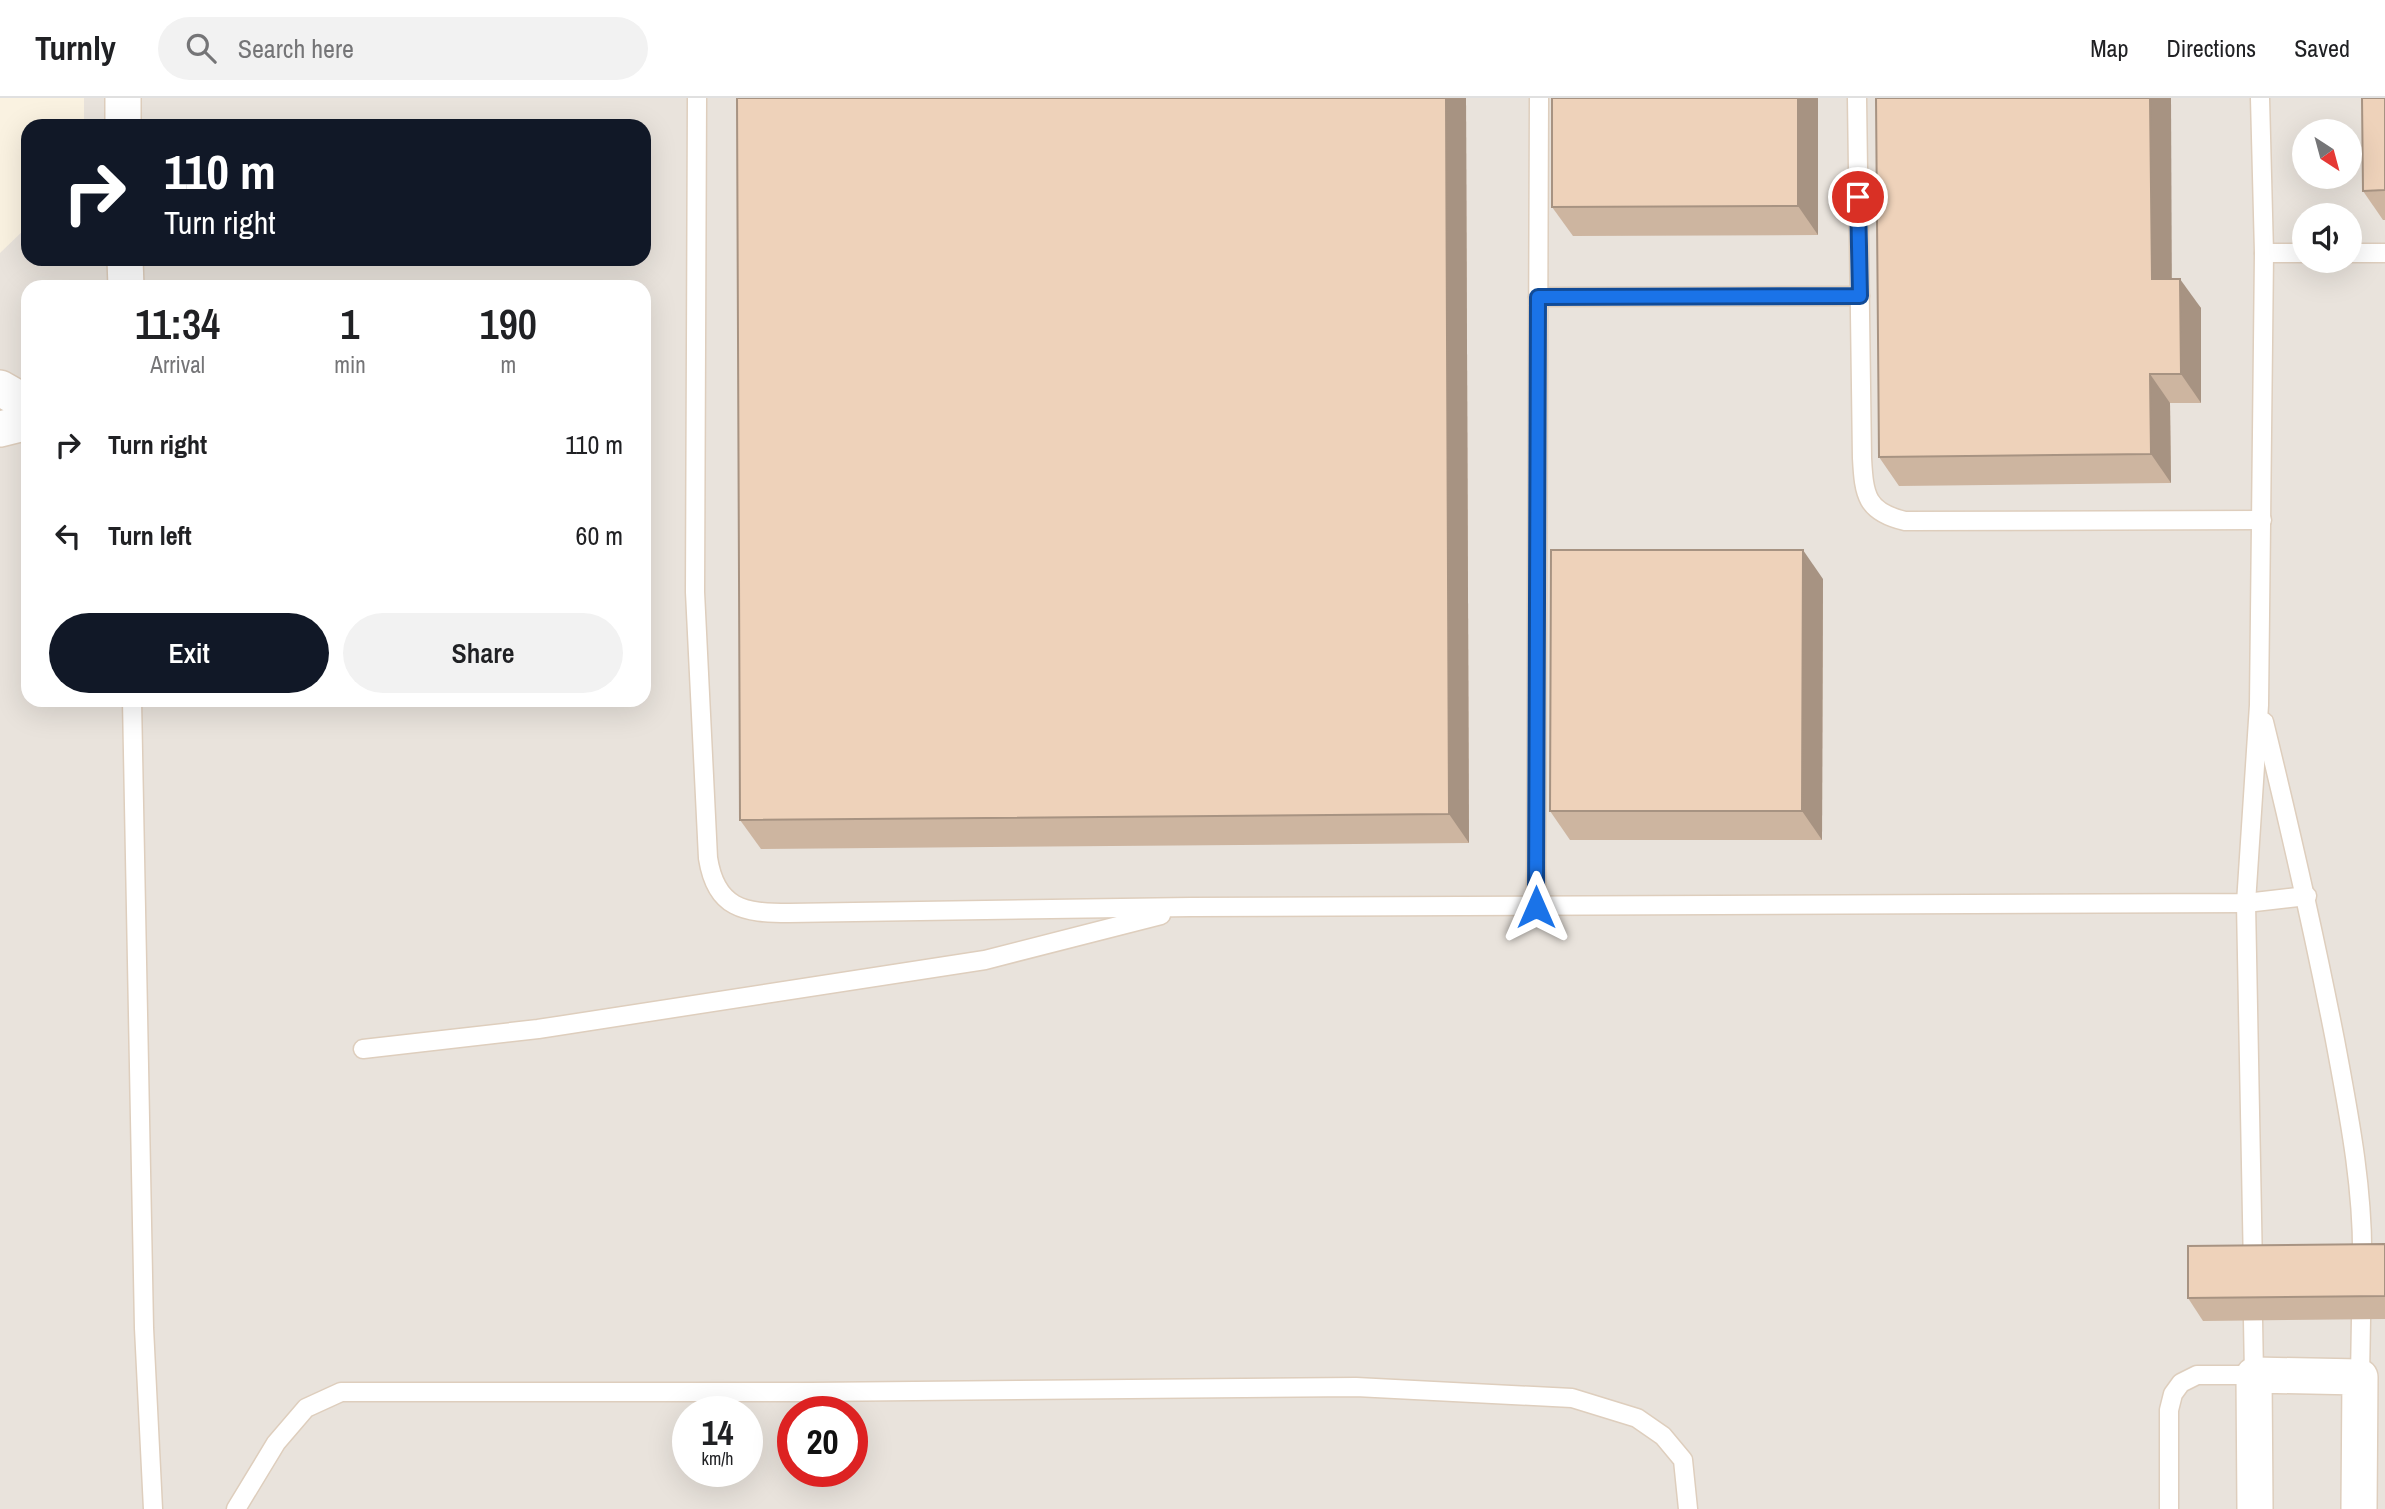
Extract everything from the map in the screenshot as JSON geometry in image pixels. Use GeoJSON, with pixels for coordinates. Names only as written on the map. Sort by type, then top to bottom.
{"type":"FeatureCollection","features":[{"type":"Feature","properties":{"kind":"street"},"geometry":{"type":"LineString","coordinates":[[123,98],[123,119]]}},
{"type":"Feature","properties":{"kind":"street"},"geometry":{"type":"LineString","coordinates":[[0,388],[21,400]]}},
{"type":"Feature","properties":{"kind":"street"},"geometry":{"type":"LineString","coordinates":[[0,429],[21,424]]}},
{"type":"Feature","properties":{"kind":"street"},"geometry":{"type":"LineString","coordinates":[[2255,1509],[2255,1375],[2360,1377],[2359,1509]]}},
{"type":"Feature","properties":{"kind":"lane"},"geometry":{"type":"LineString","coordinates":[[697,98],[695,592],[708,858],[715,885],[734,906],[755,913],[1191,907],[2246,903],[2307,896]]}},
{"type":"Feature","properties":{"kind":"lane"},"geometry":{"type":"LineString","coordinates":[[1536,907],[1539,98]]}},
{"type":"Feature","properties":{"kind":"lane"},"geometry":{"type":"LineString","coordinates":[[1857,98],[1863,486],[1868,499],[1883,515],[1905,521],[2262,520]]}},
{"type":"Feature","properties":{"kind":"lane"},"geometry":{"type":"LineString","coordinates":[[2253,1269],[2246,903],[2259,705],[2264,253],[2260,98]]}},
{"type":"Feature","properties":{"kind":"lane"},"geometry":{"type":"LineString","coordinates":[[2264,253],[2292,253]]}},
{"type":"Feature","properties":{"kind":"lane"},"geometry":{"type":"LineString","coordinates":[[2362,253],[2385,253]]}},
{"type":"Feature","properties":{"kind":"lane"},"geometry":{"type":"LineString","coordinates":[[1538,297],[1860,296]]}},
{"type":"Feature","properties":{"kind":"lane"},"geometry":{"type":"LineString","coordinates":[[2259,705],[2307,896],[2348,1115],[2363,1221],[2362,1267]]}},
{"type":"Feature","properties":{"kind":"lane"},"geometry":{"type":"LineString","coordinates":[[132,707],[144,1328],[153,1509]]}},
{"type":"Feature","properties":{"kind":"lane"},"geometry":{"type":"LineString","coordinates":[[363,1049],[538,1029],[985,960],[1191,907]]}},
{"type":"Feature","properties":{"kind":"lane"},"geometry":{"type":"LineString","coordinates":[[2360,1377],[2361,1319]]}},
{"type":"Feature","properties":{"kind":"lane"},"geometry":{"type":"LineString","coordinates":[[2169,1509],[2169,1410],[2173,1394],[2181,1383],[2197,1375],[2255,1375],[2253,1320]]}},
{"type":"Feature","properties":{"kind":"lane"},"geometry":{"type":"LineString","coordinates":[[236,1509],[276,1443],[306,1408],[341,1392],[811,1392],[1183,1387],[1356,1387],[1572,1398],[1637,1418],[1663,1436],[1683,1460],[1688,1509]]}},
{"type":"Feature","properties":{"kind":"shaded area"},"geometry":{"type":"Polygon","coordinates":[[[84,98],[2385,98],[2385,1509],[0,1509],[0,253],[21,233],[21,266],[651,266],[651,119],[84,119],[84,98]]]}},
{"type":"Feature","properties":{"kind":"building"},"geometry":{"type":"Polygon","coordinates":[[[737,98],[1446,98],[1449,814],[740,820],[737,98]]]}},
{"type":"Feature","properties":{"kind":"building"},"geometry":{"type":"Polygon","coordinates":[[[1552,98],[1798,98],[1798,206],[1552,207],[1552,98]]]}},
{"type":"Feature","properties":{"kind":"building"},"geometry":{"type":"Polygon","coordinates":[[[1876,98],[2150,98],[2152,279],[2180,279],[2181,374],[2150,374],[2151,454],[1879,457],[1876,98]]]}},
{"type":"Feature","properties":{"kind":"building"},"geometry":{"type":"Polygon","coordinates":[[[2362,98],[2385,98],[2385,190],[2363,191],[2362,98]]]}},
{"type":"Feature","properties":{"kind":"building"},"geometry":{"type":"Polygon","coordinates":[[[1551,550],[1803,550],[1802,811],[1550,811],[1551,550]]]}},
{"type":"Feature","properties":{"kind":"building"},"geometry":{"type":"Polygon","coordinates":[[[2385,1244],[2385,1296],[2188,1298],[2188,1246],[2385,1244]]]}},
{"type":"Feature","properties":{"kind":"route"},"geometry":{"type":"LineString","coordinates":[[1536,907],[1538,297],[1860,296],[1858,197]]}}]}
